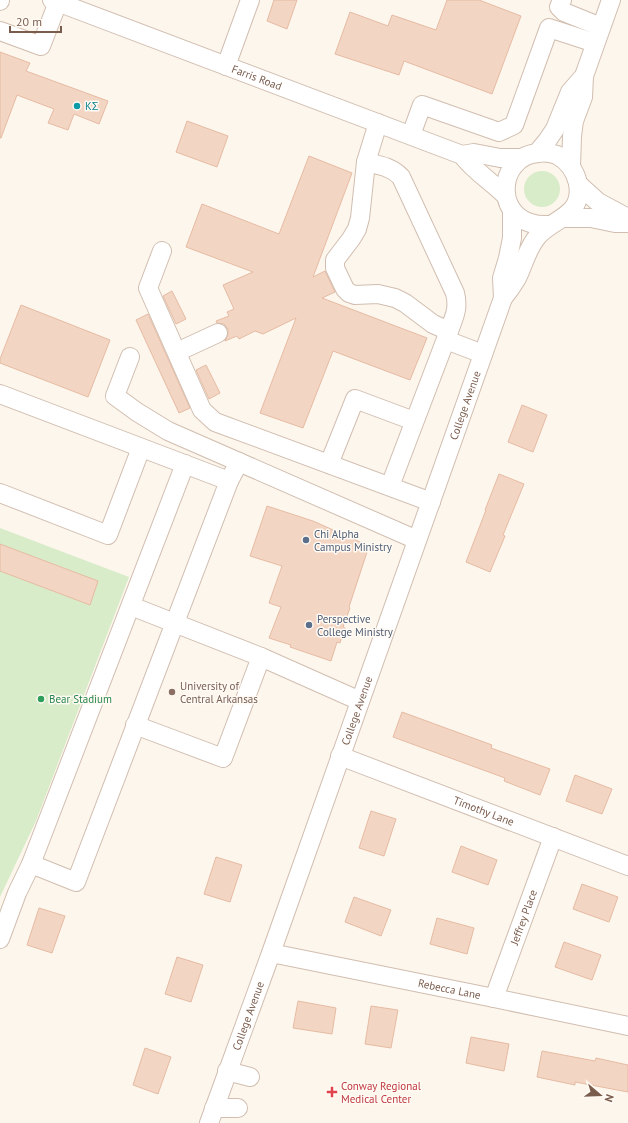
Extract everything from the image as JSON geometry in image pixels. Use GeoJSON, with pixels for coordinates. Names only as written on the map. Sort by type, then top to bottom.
{"type":"FeatureCollection","features":[{"type":"Feature","properties":{"kind":"street"},"geometry":{"type":"LineString","coordinates":[[226,66],[250,0]]}},
{"type":"Feature","properties":{"kind":"street"},"geometry":{"type":"LineString","coordinates":[[562,0],[559,7],[564,12],[598,35]]}},
{"type":"Feature","properties":{"kind":"street"},"geometry":{"type":"LineString","coordinates":[[572,167],[572,136],[574,121],[583,97],[584,76],[610,0]]}},
{"type":"Feature","properties":{"kind":"street"},"geometry":{"type":"LineString","coordinates":[[0,31],[41,46],[55,1]]}},
{"type":"Feature","properties":{"kind":"street","name":"Farris Road"},"geometry":{"type":"LineString","coordinates":[[55,1],[462,155],[474,153],[500,158],[530,155]]}},
{"type":"Feature","properties":{"kind":"street"},"geometry":{"type":"LineString","coordinates":[[411,135],[422,105],[499,132],[514,125],[549,28],[598,35]]}},
{"type":"Feature","properties":{"kind":"street"},"geometry":{"type":"LineString","coordinates":[[584,76],[570,92],[555,129],[547,141],[530,155],[516,162],[506,180],[505,191],[509,203],[519,218],[528,223],[539,225],[556,221],[591,218],[615,223],[628,223]]}},
{"type":"Feature","properties":{"kind":"street"},"geometry":{"type":"LineString","coordinates":[[378,122],[366,162],[360,218],[357,229],[352,239],[335,260],[335,268],[345,289],[349,293],[355,295],[378,294],[395,298],[404,303],[447,336],[483,354]]}},
{"type":"Feature","properties":{"kind":"street"},"geometry":{"type":"LineString","coordinates":[[530,155],[545,152],[555,154],[572,167],[577,176],[578,197],[574,207],[567,215],[556,221]]}},
{"type":"Feature","properties":{"kind":"street","name":"Farris Road"},"geometry":{"type":"LineString","coordinates":[[462,155],[469,165],[494,184],[509,203]]}},
{"type":"Feature","properties":{"kind":"street"},"geometry":{"type":"LineString","coordinates":[[366,162],[389,168],[396,172],[400,177],[455,293],[457,303],[456,313],[390,486]]}},
{"type":"Feature","properties":{"kind":"street"},"geometry":{"type":"LineString","coordinates":[[578,184],[598,202],[628,218]]}},
{"type":"Feature","properties":{"kind":"street","name":"College Avenue"},"geometry":{"type":"LineString","coordinates":[[504,298],[502,278],[512,238],[509,203]]}},
{"type":"Feature","properties":{"kind":"street","name":"College Avenue"},"geometry":{"type":"LineString","coordinates":[[212,1115],[504,298],[517,279],[529,250],[537,237],[556,221]]}},
{"type":"Feature","properties":{"kind":"street"},"geometry":{"type":"LineString","coordinates":[[162,251],[148,288],[202,410],[215,422],[431,502]]}},
{"type":"Feature","properties":{"kind":"street"},"geometry":{"type":"LineString","coordinates":[[177,352],[218,333]]}},
{"type":"Feature","properties":{"kind":"street"},"geometry":{"type":"LineString","coordinates":[[130,357],[115,396],[137,412],[168,431],[417,540]]}},
{"type":"Feature","properties":{"kind":"street"},"geometry":{"type":"LineString","coordinates":[[0,394],[229,481]]}},
{"type":"Feature","properties":{"kind":"street"},"geometry":{"type":"LineString","coordinates":[[329,464],[355,399],[414,421]]}},
{"type":"Feature","properties":{"kind":"street"},"geometry":{"type":"LineString","coordinates":[[0,493],[108,535],[141,448]]}},
{"type":"Feature","properties":{"kind":"street"},"geometry":{"type":"LineString","coordinates":[[31,864],[76,882],[174,622],[229,481],[239,462]]}},
{"type":"Feature","properties":{"kind":"street"},"geometry":{"type":"LineString","coordinates":[[0,937],[17,893],[31,864],[185,464]]}},
{"type":"Feature","properties":{"kind":"street"},"geometry":{"type":"LineString","coordinates":[[131,606],[262,657],[360,700]]}},
{"type":"Feature","properties":{"kind":"street"},"geometry":{"type":"LineString","coordinates":[[135,725],[223,758],[262,657]]}},
{"type":"Feature","properties":{"kind":"street","name":"Timothy Lane"},"geometry":{"type":"LineString","coordinates":[[340,756],[628,866]]}},
{"type":"Feature","properties":{"kind":"street","name":"Jeffrey Place"},"geometry":{"type":"LineString","coordinates":[[494,998],[553,837]]}},
{"type":"Feature","properties":{"kind":"street","name":"Rebecca Lane"},"geometry":{"type":"LineString","coordinates":[[271,953],[628,1026]]}},
{"type":"Feature","properties":{"kind":"street"},"geometry":{"type":"LineString","coordinates":[[227,1072],[250,1077]]}},
{"type":"Feature","properties":{"kind":"street"},"geometry":{"type":"LineString","coordinates":[[212,1115],[238,1108]]}},
{"type":"Feature","properties":{"kind":"green space"},"geometry":{"type":"Polygon","coordinates":[[[546,171],[555,176],[559,182],[559,196],[555,202],[546,207],[538,207],[529,202],[525,196],[524,185],[529,176],[535,172],[546,171]]]}},
{"type":"Feature","properties":{"kind":"green space","name":"Bear Stadium"},"geometry":{"type":"Polygon","coordinates":[[[0,528],[129,577],[36,821],[0,897],[0,528]]]}},
{"type":"Feature","properties":{"kind":"building"},"geometry":{"type":"Polygon","coordinates":[[[274,0],[297,0],[287,29],[267,21],[274,0]]]}},
{"type":"Feature","properties":{"kind":"building"},"geometry":{"type":"Polygon","coordinates":[[[447,0],[479,0],[521,16],[492,94],[404,61],[399,75],[335,54],[350,12],[388,26],[392,15],[436,30],[447,0]]]}},
{"type":"Feature","properties":{"kind":"building"},"geometry":{"type":"Polygon","coordinates":[[[0,52],[30,63],[26,71],[108,101],[99,124],[74,114],[68,130],[48,123],[54,109],[17,95],[0,138],[0,52]]]}},
{"type":"Feature","properties":{"kind":"building"},"geometry":{"type":"Polygon","coordinates":[[[187,121],[228,136],[217,167],[176,152],[187,121]]]}},
{"type":"Feature","properties":{"kind":"building"},"geometry":{"type":"Polygon","coordinates":[[[309,156],[352,173],[313,277],[325,271],[335,292],[322,298],[427,338],[410,380],[333,351],[303,428],[260,413],[296,318],[263,334],[255,331],[239,339],[237,336],[225,341],[228,334],[228,329],[224,324],[217,323],[216,321],[229,316],[227,312],[234,309],[223,285],[253,272],[186,247],[202,204],[279,234],[309,156]]]}},
{"type":"Feature","properties":{"kind":"building"},"geometry":{"type":"Polygon","coordinates":[[[172,291],[186,319],[176,324],[163,296],[172,291]]]}},
{"type":"Feature","properties":{"kind":"building"},"geometry":{"type":"Polygon","coordinates":[[[21,305],[110,340],[88,397],[0,363],[0,359],[21,305]]]}},
{"type":"Feature","properties":{"kind":"building"},"geometry":{"type":"Polygon","coordinates":[[[148,314],[190,408],[179,413],[136,320],[148,314]]]}},
{"type":"Feature","properties":{"kind":"building"},"geometry":{"type":"Polygon","coordinates":[[[206,365],[220,393],[209,399],[196,370],[206,365]]]}},
{"type":"Feature","properties":{"kind":"building"},"geometry":{"type":"Polygon","coordinates":[[[522,405],[547,415],[533,452],[508,442],[522,405]]]}},
{"type":"Feature","properties":{"kind":"building"},"geometry":{"type":"Polygon","coordinates":[[[499,474],[524,484],[503,535],[505,536],[490,572],[466,562],[499,474]]]}},
{"type":"Feature","properties":{"kind":"building"},"geometry":{"type":"Polygon","coordinates":[[[267,506],[313,521],[369,546],[343,627],[345,628],[340,643],[337,642],[331,661],[269,638],[281,607],[269,603],[282,566],[250,556],[267,506]]]}},
{"type":"Feature","properties":{"kind":"building"},"geometry":{"type":"Polygon","coordinates":[[[0,544],[98,581],[90,605],[0,571],[0,544]]]}},
{"type":"Feature","properties":{"kind":"building"},"geometry":{"type":"Polygon","coordinates":[[[402,712],[492,745],[491,748],[550,769],[540,795],[504,781],[505,778],[393,737],[402,712]]]}},
{"type":"Feature","properties":{"kind":"building"},"geometry":{"type":"Polygon","coordinates":[[[575,775],[612,789],[602,814],[566,801],[575,775]]]}},
{"type":"Feature","properties":{"kind":"building"},"geometry":{"type":"Polygon","coordinates":[[[371,811],[396,819],[384,856],[359,848],[371,811]]]}},
{"type":"Feature","properties":{"kind":"building"},"geometry":{"type":"Polygon","coordinates":[[[461,846],[497,860],[488,885],[452,872],[461,846]]]}},
{"type":"Feature","properties":{"kind":"building"},"geometry":{"type":"Polygon","coordinates":[[[216,857],[242,865],[230,902],[204,894],[216,857]]]}},
{"type":"Feature","properties":{"kind":"building"},"geometry":{"type":"Polygon","coordinates":[[[582,884],[618,897],[609,922],[573,909],[582,884]]]}},
{"type":"Feature","properties":{"kind":"building"},"geometry":{"type":"Polygon","coordinates":[[[354,897],[391,910],[381,936],[345,922],[354,897]]]}},
{"type":"Feature","properties":{"kind":"building"},"geometry":{"type":"Polygon","coordinates":[[[39,908],[65,916],[52,953],[27,945],[39,908]]]}},
{"type":"Feature","properties":{"kind":"building"},"geometry":{"type":"Polygon","coordinates":[[[437,918],[474,928],[467,954],[430,944],[437,918]]]}},
{"type":"Feature","properties":{"kind":"building"},"geometry":{"type":"Polygon","coordinates":[[[564,942],[601,955],[592,980],[555,967],[564,942]]]}},
{"type":"Feature","properties":{"kind":"building"},"geometry":{"type":"Polygon","coordinates":[[[177,957],[203,965],[191,1002],[165,994],[177,957]]]}},
{"type":"Feature","properties":{"kind":"building"},"geometry":{"type":"Polygon","coordinates":[[[298,1001],[336,1008],[332,1034],[293,1028],[298,1001]]]}},
{"type":"Feature","properties":{"kind":"building"},"geometry":{"type":"Polygon","coordinates":[[[371,1006],[398,1010],[391,1048],[365,1044],[371,1006]]]}},
{"type":"Feature","properties":{"kind":"building"},"geometry":{"type":"Polygon","coordinates":[[[471,1037],[509,1044],[504,1071],[466,1063],[471,1037]]]}},
{"type":"Feature","properties":{"kind":"building"},"geometry":{"type":"Polygon","coordinates":[[[145,1048],[171,1057],[158,1094],[133,1085],[145,1048]]]}},
{"type":"Feature","properties":{"kind":"building"},"geometry":{"type":"Polygon","coordinates":[[[542,1051],[595,1061],[596,1058],[628,1065],[628,1092],[575,1082],[575,1085],[537,1077],[542,1051]]]}},
{"type":"Feature","properties":{"kind":"place","name":"KΣ"},"geometry":{"type":"Point","coordinates":[77,106]}},
{"type":"Feature","properties":{"kind":"place","name":"Chi Alpha Campus Ministry"},"geometry":{"type":"Point","coordinates":[306,540]}},
{"type":"Feature","properties":{"kind":"place","name":"Perspective College Ministry"},"geometry":{"type":"Point","coordinates":[309,625]}},
{"type":"Feature","properties":{"kind":"place","name":"University of Central Arkansas"},"geometry":{"type":"Point","coordinates":[172,692]}},
{"type":"Feature","properties":{"kind":"place","name":"Bear Stadium"},"geometry":{"type":"Point","coordinates":[41,699]}},
{"type":"Feature","properties":{"kind":"place","name":"Conway Regional Medical Center"},"geometry":{"type":"Point","coordinates":[332,1092]}}]}
